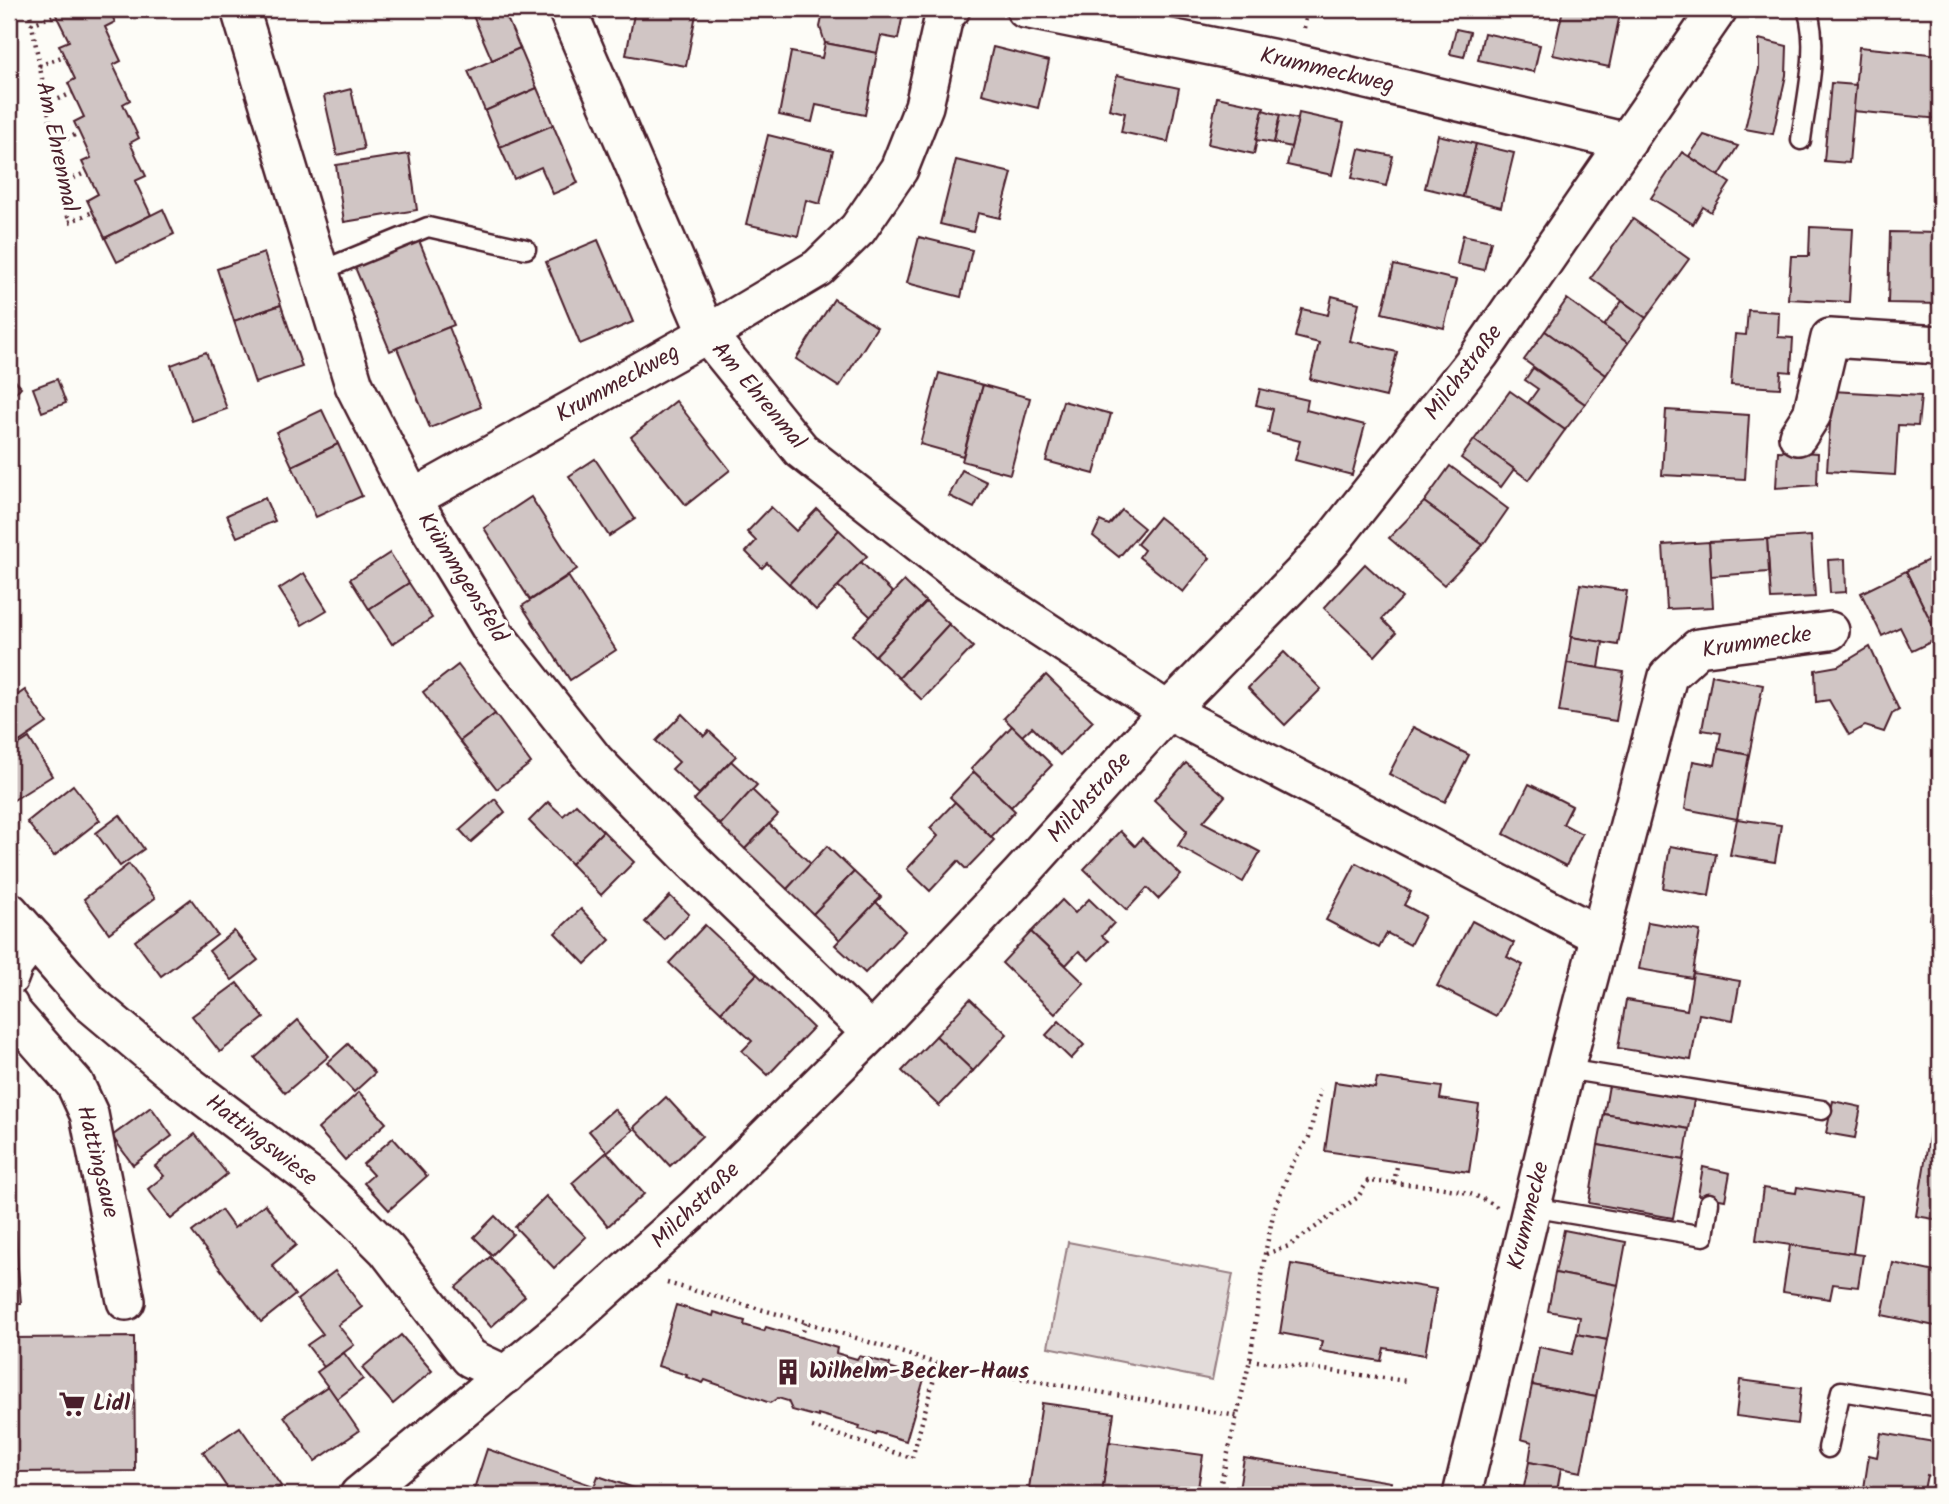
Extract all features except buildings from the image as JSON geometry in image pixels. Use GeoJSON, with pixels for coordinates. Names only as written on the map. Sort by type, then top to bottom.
{"type":"FeatureCollection","features":[{"type":"Feature","properties":{"kind":"street","name":"Krümmgensfeld"},"geometry":{"type":"LineString","coordinates":[[240,9],[354,385],[412,499],[493,632],[595,761],[694,862],[871,1033]]}},
{"type":"Feature","properties":{"kind":"street","name":"Am Ehrenmal"},"geometry":{"type":"LineString","coordinates":[[567,9],[707,334],[801,450],[959,574],[1168,711]]}},
{"type":"Feature","properties":{"kind":"street","name":"Krummeckweg"},"geometry":{"type":"LineString","coordinates":[[412,499],[707,334],[818,268],[858,229],[899,169],[924,107],[944,16],[951,9]]}},
{"type":"Feature","properties":{"kind":"street","name":"Krummeckweg"},"geometry":{"type":"LineString","coordinates":[[1025,9],[1296,63],[1627,142]]}},
{"type":"Feature","properties":{"kind":"street","name":"Milchstraße"},"geometry":{"type":"LineString","coordinates":[[359,1495],[567,1324],[696,1207],[871,1033],[1020,875],[1168,711],[1300,576],[1335,537],[1480,354],[1718,9]]}},
{"type":"Feature","properties":{"kind":"street"},"geometry":{"type":"LineString","coordinates":[[1798,436],[1812,414],[1830,338],[1940,345]]}},
{"type":"Feature","properties":{"kind":"street","name":"Krummecke"},"geometry":{"type":"LineString","coordinates":[[1462,1495],[1565,1069],[1668,676],[1698,648],[1830,631]]}},
{"type":"Feature","properties":{"kind":"street"},"geometry":{"type":"LineString","coordinates":[[1168,711],[1600,936]]}},
{"type":"Feature","properties":{"kind":"street","name":"Hattingswiese"},"geometry":{"type":"LineString","coordinates":[[9,911],[90,1003],[153,1057],[287,1159],[352,1215],[387,1250],[470,1358],[506,1375]]}},
{"type":"Feature","properties":{"kind":"street"},"geometry":{"type":"LineString","coordinates":[[9,978],[14,965],[34,939]]}},
{"type":"Feature","properties":{"kind":"street","name":"Hattingsaue"},"geometry":{"type":"LineString","coordinates":[[9,1006],[9,1010],[75,1084],[89,1114],[126,1301]]}},
{"type":"Feature","properties":{"kind":"lane"},"geometry":{"type":"LineString","coordinates":[[1801,140],[1813,43],[1812,22],[1807,9]]}},
{"type":"Feature","properties":{"kind":"lane"},"geometry":{"type":"LineString","coordinates":[[318,272],[428,228],[526,249]]}},
{"type":"Feature","properties":{"kind":"lane"},"geometry":{"type":"LineString","coordinates":[[1565,1069],[1822,1110]]}},
{"type":"Feature","properties":{"kind":"lane"},"geometry":{"type":"LineString","coordinates":[[1529,1217],[1704,1236],[1709,1203]]}},
{"type":"Feature","properties":{"kind":"lane"},"geometry":{"type":"LineString","coordinates":[[1828,1448],[1841,1391],[1940,1407]]}},
{"type":"Feature","properties":{"kind":"path","name":"Am Ehrenmal"},"geometry":{"type":"LineString","coordinates":[[29,9],[69,222],[93,212]]}},
{"type":"Feature","properties":{"kind":"path"},"geometry":{"type":"LineString","coordinates":[[31,24],[56,15]]}},
{"type":"Feature","properties":{"kind":"path"},"geometry":{"type":"LineString","coordinates":[[39,66],[64,56]]}},
{"type":"Feature","properties":{"kind":"path"},"geometry":{"type":"LineString","coordinates":[[46,105],[72,93]]}},
{"type":"Feature","properties":{"kind":"path"},"geometry":{"type":"LineString","coordinates":[[54,145],[79,133]]}},
{"type":"Feature","properties":{"kind":"path"},"geometry":{"type":"LineString","coordinates":[[61,184],[87,172]]}},
{"type":"Feature","properties":{"kind":"path"},"geometry":{"type":"LineString","coordinates":[[1218,1495],[1250,1360],[1274,1210],[1292,1164],[1309,1137],[1320,1090]]}},
{"type":"Feature","properties":{"kind":"path"},"geometry":{"type":"LineString","coordinates":[[1394,1183],[1398,1161]]}},
{"type":"Feature","properties":{"kind":"path"},"geometry":{"type":"LineString","coordinates":[[1265,1254],[1289,1246],[1358,1197],[1368,1181],[1450,1189],[1481,1197],[1529,1217]]}},
{"type":"Feature","properties":{"kind":"path"},"geometry":{"type":"LineString","coordinates":[[634,1265],[651,1279],[806,1322],[938,1364],[1237,1416]]}},
{"type":"Feature","properties":{"kind":"path"},"geometry":{"type":"LineString","coordinates":[[801,1338],[806,1322]]}},
{"type":"Feature","properties":{"kind":"path"},"geometry":{"type":"LineString","coordinates":[[1250,1360],[1406,1381]]}},
{"type":"Feature","properties":{"kind":"path"},"geometry":{"type":"LineString","coordinates":[[809,1426],[912,1458],[938,1364]]}},
{"type":"Feature","properties":{"kind":"path"},"geometry":{"type":"LineString","coordinates":[[1933,1472],[1940,1474]]}},
{"type":"Feature","properties":{"kind":"shaded area"},"geometry":{"type":"Polygon","coordinates":[[[1068,1242],[1233,1274],[1212,1380],[1048,1347],[1068,1242]]]}},
{"type":"Feature","properties":{"kind":"place","name":"Wilhelm-Becker-Haus"},"geometry":{"type":"Point","coordinates":[788,1372]}},
{"type":"Feature","properties":{"kind":"place","name":"Lidl"},"geometry":{"type":"Point","coordinates":[72,1404]}}]}
